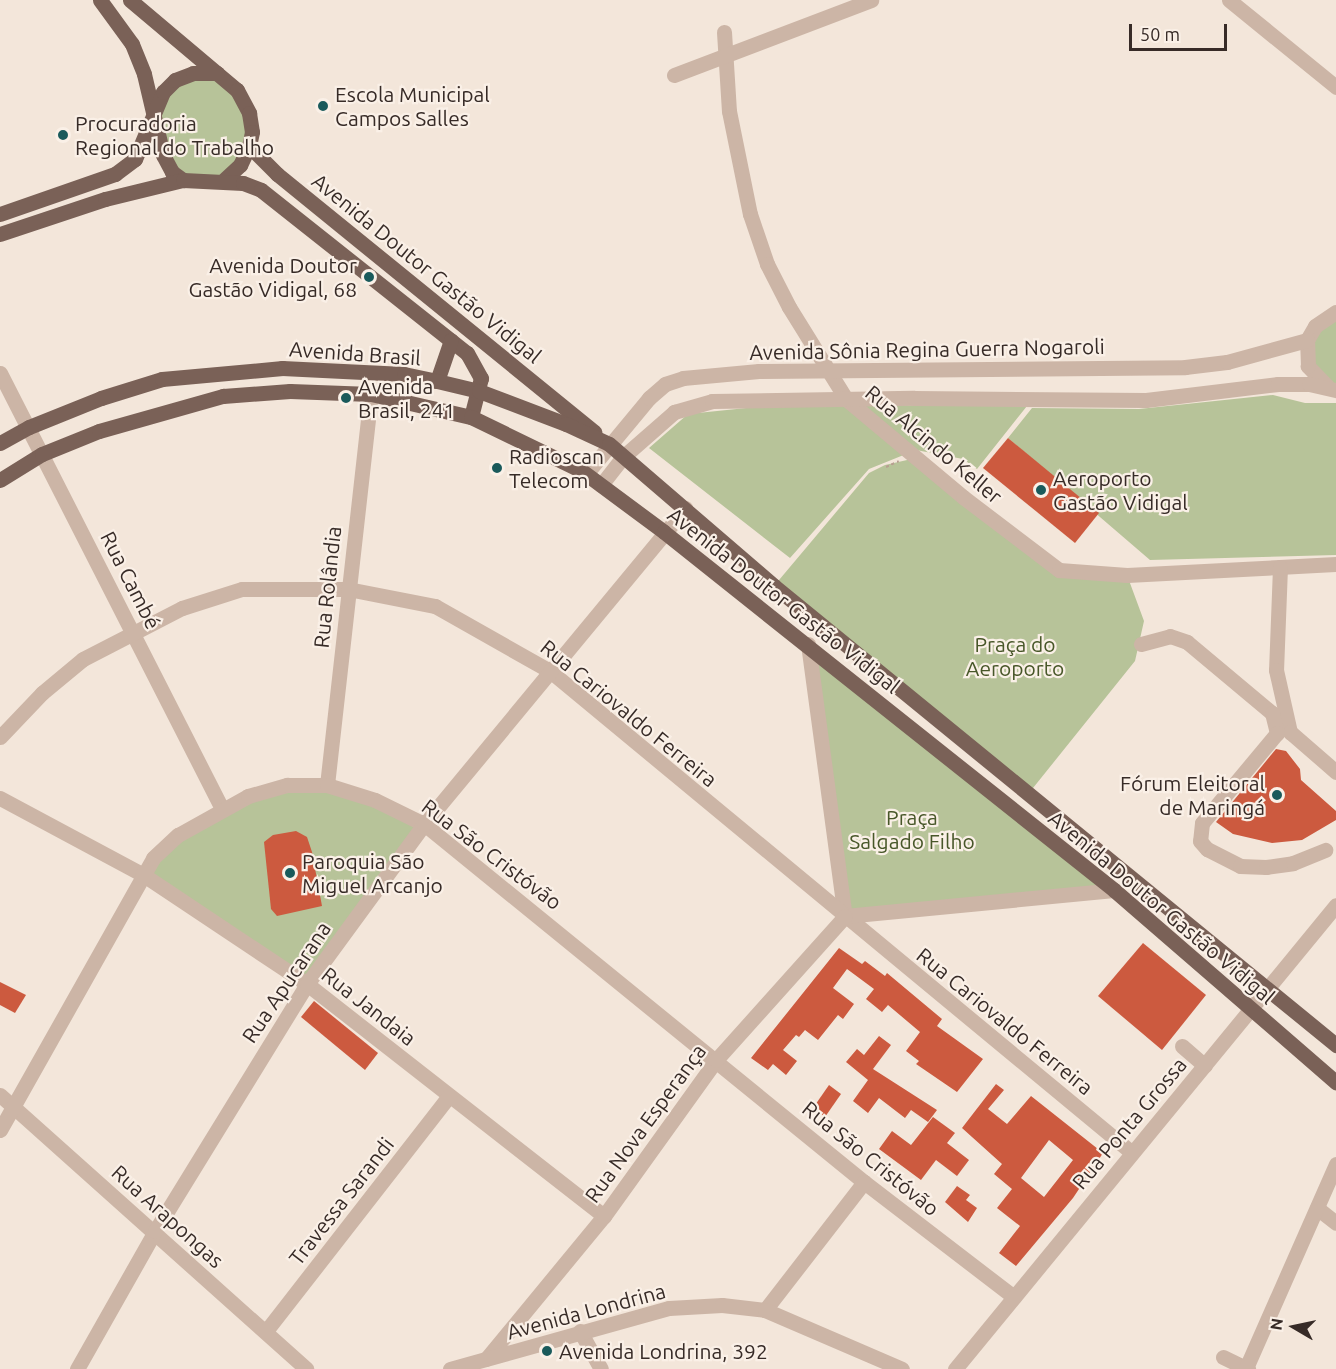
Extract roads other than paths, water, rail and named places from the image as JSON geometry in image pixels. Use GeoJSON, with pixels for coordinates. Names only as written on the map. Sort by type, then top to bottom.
{"type":"FeatureCollection","features":[{"type":"Feature","properties":{"kind":"main road"},"geometry":{"type":"LineString","coordinates":[[0,234],[105,199],[183,180],[225,179],[240,165],[249,146],[252,132],[249,113],[237,90],[130,0]]}},
{"type":"Feature","properties":{"kind":"main road"},"geometry":{"type":"LineString","coordinates":[[101,3],[132,44],[144,74],[167,165],[183,180]]}},
{"type":"Feature","properties":{"kind":"main road"},"geometry":{"type":"LineString","coordinates":[[0,214],[116,174],[135,159],[145,142],[153,114],[163,92],[175,80],[193,73],[217,73]]}},
{"type":"Feature","properties":{"kind":"main road","name":"Avenida Doutor Gastão Vidigal"},"geometry":{"type":"LineString","coordinates":[[249,146],[277,174],[609,444]]}},
{"type":"Feature","properties":{"kind":"main road","name":"Avenida Doutor Gastão Vidigal"},"geometry":{"type":"LineString","coordinates":[[225,179],[261,190],[452,340],[478,368]]}},
{"type":"Feature","properties":{"kind":"main road"},"geometry":{"type":"LineString","coordinates":[[437,381],[452,340]]}},
{"type":"Feature","properties":{"kind":"main road"},"geometry":{"type":"LineString","coordinates":[[471,417],[479,392],[478,368],[494,350]]}},
{"type":"Feature","properties":{"kind":"main road","name":"Avenida Brasil"},"geometry":{"type":"LineString","coordinates":[[0,443],[29,427],[162,379],[205,374],[334,369],[437,381],[479,392],[609,444],[685,508]]}},
{"type":"Feature","properties":{"kind":"main road","name":"Avenida Brasil"},"geometry":{"type":"LineString","coordinates":[[0,480],[42,454],[99,431],[223,396],[290,391],[371,394],[471,417]]}},
{"type":"Feature","properties":{"kind":"main road","name":"Avenida Doutor Gastão Vidigal"},"geometry":{"type":"LineString","coordinates":[[471,417],[602,484],[808,644],[1114,890],[1336,1082]]}},
{"type":"Feature","properties":{"kind":"main road","name":"Avenida Doutor Gastão Vidigal"},"geometry":{"type":"LineString","coordinates":[[685,508],[774,586],[1336,1045]]}},
{"type":"Feature","properties":{"kind":"street"},"geometry":{"type":"LineString","coordinates":[[674,75],[871,0]]}},
{"type":"Feature","properties":{"kind":"street"},"geometry":{"type":"LineString","coordinates":[[1229,0],[1336,87]]}},
{"type":"Feature","properties":{"kind":"street","name":"Rua Alcindo Keller"},"geometry":{"type":"LineString","coordinates":[[724,32],[729,111],[750,214],[780,290],[846,399],[963,497],[1059,570],[1127,575],[1336,564]]}},
{"type":"Feature","properties":{"kind":"street"},"geometry":{"type":"LineString","coordinates":[[1334,389],[1308,366],[1308,340],[1315,326],[1336,312]]}},
{"type":"Feature","properties":{"kind":"street","name":"Avenida Sônia Regina Guerra Nogaroli"},"geometry":{"type":"LineString","coordinates":[[586,474],[649,398],[665,384],[683,378],[828,370],[1185,367],[1227,362],[1308,340]]}},
{"type":"Feature","properties":{"kind":"street","name":"Rua Cambé"},"geometry":{"type":"LineString","coordinates":[[0,373],[222,808]]}},
{"type":"Feature","properties":{"kind":"street"},"geometry":{"type":"LineString","coordinates":[[602,484],[624,456],[675,412],[693,404],[846,399],[1146,400],[1278,384],[1334,389]]}},
{"type":"Feature","properties":{"kind":"street","name":"Rua Rolândia"},"geometry":{"type":"LineString","coordinates":[[327,785],[371,394]]}},
{"type":"Feature","properties":{"kind":"street","name":"Rua Apucarana"},"geometry":{"type":"LineString","coordinates":[[77,1369],[155,1232],[307,984],[424,824],[685,508]]}},
{"type":"Feature","properties":{"kind":"street"},"geometry":{"type":"LineString","coordinates":[[1281,567],[1276,670],[1290,732],[1336,772]]}},
{"type":"Feature","properties":{"kind":"street","name":"Rua Cariovaldo Ferreira"},"geometry":{"type":"LineString","coordinates":[[0,737],[42,693],[83,659],[133,630],[242,589],[348,589],[435,606],[550,671],[1131,1152]]}},
{"type":"Feature","properties":{"kind":"street"},"geometry":{"type":"LineString","coordinates":[[1141,644],[1170,636],[1187,642],[1272,713],[1277,733],[1202,823],[1200,841],[1207,849],[1240,866],[1266,867],[1293,863],[1325,850]]}},
{"type":"Feature","properties":{"kind":"street"},"geometry":{"type":"LineString","coordinates":[[808,644],[845,916],[1114,890]]}},
{"type":"Feature","properties":{"kind":"street","name":"Rua São Cristóvão"},"geometry":{"type":"LineString","coordinates":[[0,1130],[142,874],[178,835],[222,808],[248,796],[286,785],[327,785],[375,800],[424,824],[864,1182],[1014,1296]]}},
{"type":"Feature","properties":{"kind":"street"},"geometry":{"type":"LineString","coordinates":[[1014,811],[1029,792]]}},
{"type":"Feature","properties":{"kind":"street","name":"Rua Jandaia"},"geometry":{"type":"LineString","coordinates":[[0,798],[142,874],[307,984],[604,1216]]}},
{"type":"Feature","properties":{"kind":"street","name":"Rua Ponta Grossa"},"geometry":{"type":"LineString","coordinates":[[955,1369],[1131,1152],[1253,1010],[1336,905]]}},
{"type":"Feature","properties":{"kind":"street","name":"Rua Nova Esperança"},"geometry":{"type":"LineString","coordinates":[[477,1364],[604,1216],[716,1060],[845,916]]}},
{"type":"Feature","properties":{"kind":"street"},"geometry":{"type":"LineString","coordinates":[[1182,1046],[1205,1066]]}},
{"type":"Feature","properties":{"kind":"street","name":"Rua Arapongas"},"geometry":{"type":"LineString","coordinates":[[0,1095],[306,1369]]}},
{"type":"Feature","properties":{"kind":"street","name":"Travessa Sarandi"},"geometry":{"type":"LineString","coordinates":[[266,1332],[449,1096]]}},
{"type":"Feature","properties":{"kind":"street"},"geometry":{"type":"LineString","coordinates":[[1223,1357],[1247,1368],[1336,1164]]}},
{"type":"Feature","properties":{"kind":"street"},"geometry":{"type":"LineString","coordinates":[[765,1310],[864,1182]]}},
{"type":"Feature","properties":{"kind":"street"},"geometry":{"type":"LineString","coordinates":[[1317,1208],[1336,1223]]}},
{"type":"Feature","properties":{"kind":"street","name":"Avenida Londrina"},"geometry":{"type":"LineString","coordinates":[[450,1369],[477,1364],[580,1332],[669,1308],[722,1305],[765,1310],[902,1369]]}},
{"type":"Feature","properties":{"kind":"street"},"geometry":{"type":"LineString","coordinates":[[580,1332],[601,1369]]}},
{"type":"Feature","properties":{"kind":"place","name":"Escola Municipal Campos Salles"},"geometry":{"type":"Point","coordinates":[323,106]}},
{"type":"Feature","properties":{"kind":"place","name":"Procuradoria Regional do Trabalho"},"geometry":{"type":"Point","coordinates":[63,135]}},
{"type":"Feature","properties":{"kind":"place","name":"Avenida Doutor Gastão Vidigal, 68"},"geometry":{"type":"Point","coordinates":[369,277]}},
{"type":"Feature","properties":{"kind":"place","name":"Avenida Brasil, 241"},"geometry":{"type":"Point","coordinates":[346,398]}},
{"type":"Feature","properties":{"kind":"place","name":"Radioscan Telecom"},"geometry":{"type":"Point","coordinates":[497,468]}},
{"type":"Feature","properties":{"kind":"place","name":"Aeroporto Gastão Vidigal"},"geometry":{"type":"Point","coordinates":[1041,490]}},
{"type":"Feature","properties":{"kind":"place","name":"Fórum Eleitoral de Maringá"},"geometry":{"type":"Point","coordinates":[1277,795]}},
{"type":"Feature","properties":{"kind":"place","name":"Paroquia São Miguel Arcanjo"},"geometry":{"type":"Point","coordinates":[290,873]}},
{"type":"Feature","properties":{"kind":"place","name":"Avenida Londrina, 392"},"geometry":{"type":"Point","coordinates":[547,1351]}},
{"type":"Feature","properties":{"kind":"park label","name":"Praça do Aeroporto"},"geometry":{"type":"Point","coordinates":[1015,656]}},
{"type":"Feature","properties":{"kind":"park label","name":"Praça Salgado Filho"},"geometry":{"type":"Point","coordinates":[912,829]}}]}
